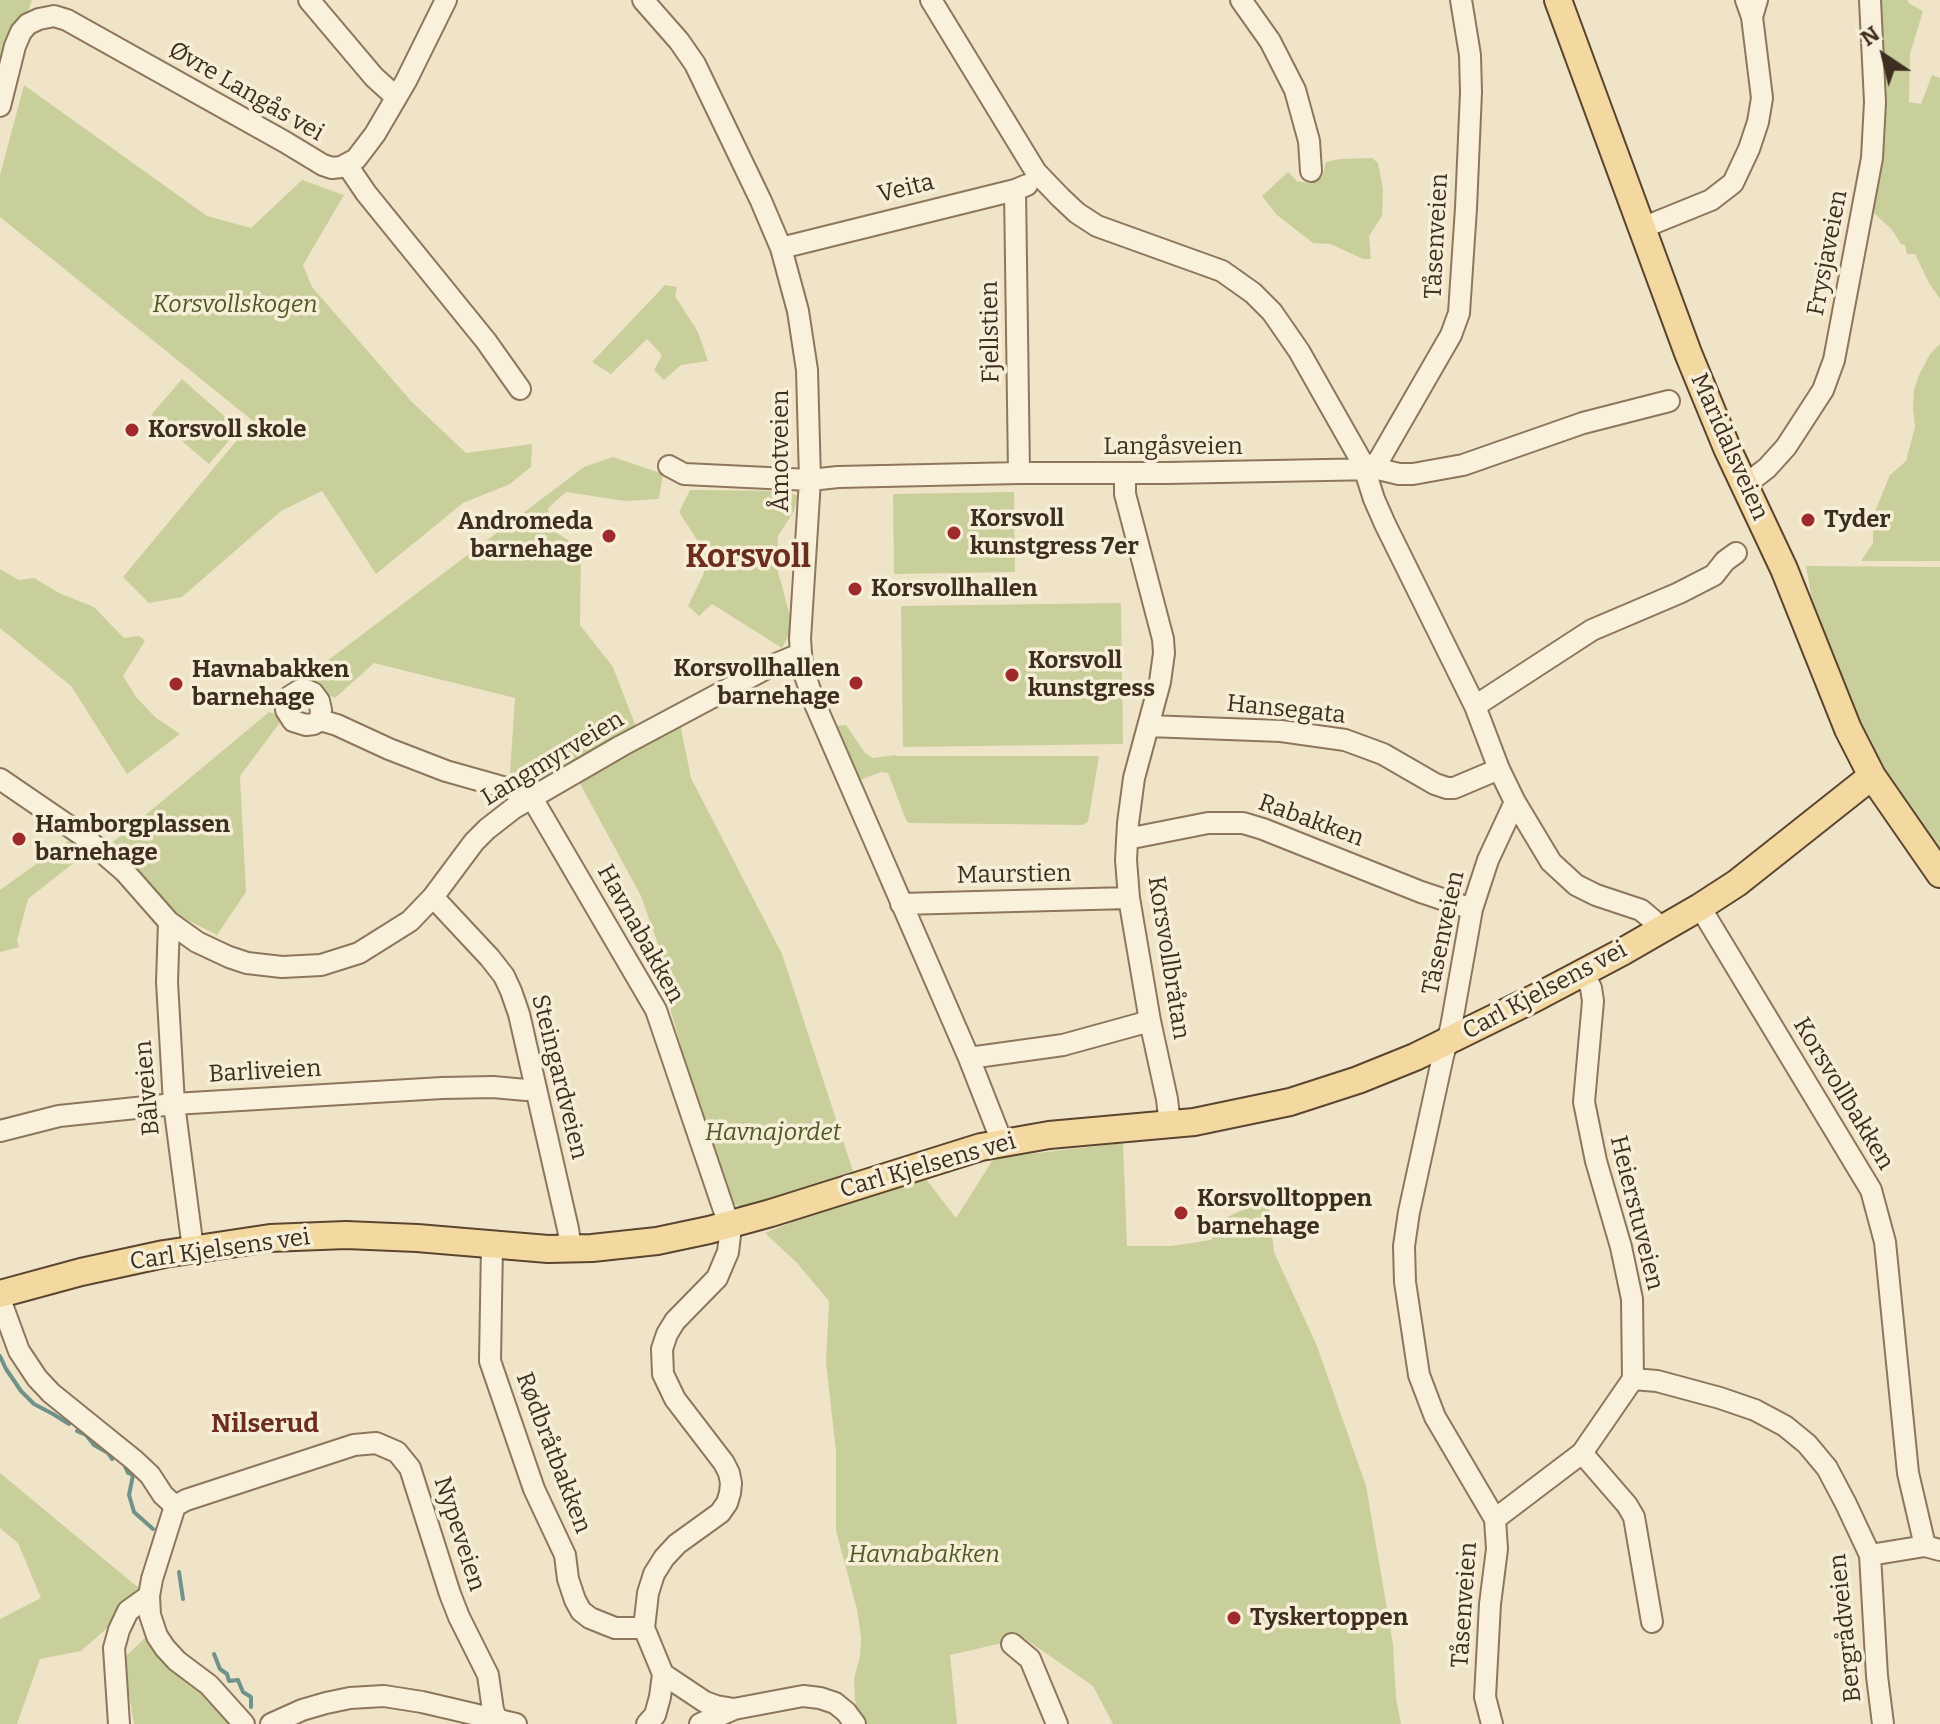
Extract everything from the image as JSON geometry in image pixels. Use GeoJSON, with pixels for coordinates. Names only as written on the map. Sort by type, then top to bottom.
{"type":"FeatureCollection","features":[{"type":"Feature","properties":{"kind":"main road","name":"Maridalsveien"},"geometry":{"type":"LineString","coordinates":[[1558,0],[1688,353],[1727,448],[1784,569],[1848,729],[1872,776],[1940,874]]}},
{"type":"Feature","properties":{"kind":"main road","name":"Carl Kjelsens vei"},"geometry":{"type":"LineString","coordinates":[[0,1297],[81,1272],[193,1249],[270,1238],[346,1235],[406,1237],[548,1249],[657,1241],[771,1213],[957,1153],[1002,1142],[1170,1125],[1309,1097],[1369,1076],[1446,1043],[1584,973],[1660,930],[1755,869],[1872,776]]}},
{"type":"Feature","properties":{"kind":"street"},"geometry":{"type":"LineString","coordinates":[[309,0],[374,77],[396,97]]}},
{"type":"Feature","properties":{"kind":"street"},"geometry":{"type":"LineString","coordinates":[[446,0],[431,33],[365,149],[347,165],[366,193],[477,329],[520,389]]}},
{"type":"Feature","properties":{"kind":"street","name":"Åmotveien"},"geometry":{"type":"LineString","coordinates":[[643,0],[695,64],[781,248],[794,296],[807,370],[810,480],[800,654],[815,704],[969,1058],[1002,1142]]}},
{"type":"Feature","properties":{"kind":"street"},"geometry":{"type":"LineString","coordinates":[[931,0],[1042,179],[1060,197],[1087,221],[1222,271],[1265,303],[1299,351],[1367,471],[1385,524],[1475,706],[1499,769],[1551,862],[1576,885],[1641,910],[1660,930]]}},
{"type":"Feature","properties":{"kind":"street","name":"Tåsenveien"},"geometry":{"type":"LineString","coordinates":[[1367,471],[1379,460],[1451,335],[1459,313],[1471,92],[1470,55],[1461,0]]}},
{"type":"Feature","properties":{"kind":"street","name":"Frysjaveien"},"geometry":{"type":"LineString","coordinates":[[1745,485],[1767,468],[1786,447],[1823,390],[1834,360],[1872,158],[1875,102],[1870,0]]}},
{"type":"Feature","properties":{"kind":"street"},"geometry":{"type":"LineString","coordinates":[[1247,2],[1279,57],[1298,100],[1309,141],[1311,171]]}},
{"type":"Feature","properties":{"kind":"street"},"geometry":{"type":"LineString","coordinates":[[1642,228],[1711,200],[1733,183],[1749,149],[1762,98],[1752,6]]}},
{"type":"Feature","properties":{"kind":"street","name":"Øvre Langås vei"},"geometry":{"type":"LineString","coordinates":[[0,106],[21,32],[28,24],[54,16],[67,20],[323,165],[332,168],[347,165]]}},
{"type":"Feature","properties":{"kind":"street","name":"Veita"},"geometry":{"type":"LineString","coordinates":[[781,248],[1015,190],[1042,179]]}},
{"type":"Feature","properties":{"kind":"street","name":"Fjellstien"},"geometry":{"type":"LineString","coordinates":[[1015,190],[1019,473]]}},
{"type":"Feature","properties":{"kind":"street","name":"Langåsveien"},"geometry":{"type":"LineString","coordinates":[[669,466],[684,474],[810,480],[1019,473],[1378,469],[1413,474],[1463,465],[1583,423],[1669,401]]}},
{"type":"Feature","properties":{"kind":"street","name":"Korsvollbråtan"},"geometry":{"type":"LineString","coordinates":[[1125,473],[1125,494],[1163,639],[1164,665],[1134,778],[1127,839],[1127,874],[1170,1125]]}},
{"type":"Feature","properties":{"kind":"street"},"geometry":{"type":"LineString","coordinates":[[1475,706],[1592,630],[1714,575],[1736,553]]}},
{"type":"Feature","properties":{"kind":"street","name":"Langmyrveien"},"geometry":{"type":"LineString","coordinates":[[0,779],[82,835],[125,872],[169,922],[197,942],[229,957],[264,966],[302,967],[338,960],[367,948],[410,921],[487,829],[514,808],[621,746],[771,666],[800,654]]}},
{"type":"Feature","properties":{"kind":"street"},"geometry":{"type":"LineString","coordinates":[[320,720],[446,771],[532,798]]}},
{"type":"Feature","properties":{"kind":"street","name":"Hansegata"},"geometry":{"type":"LineString","coordinates":[[1148,726],[1281,731],[1345,740],[1383,754],[1447,788],[1454,788],[1499,769]]}},
{"type":"Feature","properties":{"kind":"street","name":"Havnabakken"},"geometry":{"type":"LineString","coordinates":[[532,798],[656,1010],[729,1225],[730,1242],[717,1278],[675,1321],[662,1349],[662,1364],[668,1387],[724,1463],[729,1473],[730,1493],[720,1513],[677,1544],[664,1558],[654,1574],[648,1593],[644,1628]]}},
{"type":"Feature","properties":{"kind":"street","name":"Tåsenveien"},"geometry":{"type":"LineString","coordinates":[[1492,1724],[1485,1697],[1490,1604],[1497,1549],[1495,1519],[1435,1417],[1419,1375],[1405,1282],[1404,1246],[1451,1027],[1472,909],[1488,860],[1515,802]]}},
{"type":"Feature","properties":{"kind":"street","name":"Rabakken"},"geometry":{"type":"LineString","coordinates":[[1127,839],[1208,823],[1243,823],[1472,909]]}},
{"type":"Feature","properties":{"kind":"street","name":"Steingardveien"},"geometry":{"type":"LineString","coordinates":[[433,897],[490,958],[508,984],[519,1014],[571,1248]]}},
{"type":"Feature","properties":{"kind":"street","name":"Maurstien"},"geometry":{"type":"LineString","coordinates":[[901,904],[1129,898]]}},
{"type":"Feature","properties":{"kind":"street","name":"Korsvollbakken"},"geometry":{"type":"LineString","coordinates":[[1700,907],[1871,1190],[1885,1242],[1908,1473],[1932,1548]]}},
{"type":"Feature","properties":{"kind":"street","name":"Bålveien"},"geometry":{"type":"LineString","coordinates":[[169,922],[167,982],[174,1104],[193,1249]]}},
{"type":"Feature","properties":{"kind":"street","name":"Heierstuveien"},"geometry":{"type":"LineString","coordinates":[[1584,973],[1593,1001],[1584,1102],[1632,1299],[1633,1379]]}},
{"type":"Feature","properties":{"kind":"street"},"geometry":{"type":"LineString","coordinates":[[969,1058],[1063,1045],[1150,1021]]}},
{"type":"Feature","properties":{"kind":"street","name":"Barliveien"},"geometry":{"type":"LineString","coordinates":[[0,1131],[59,1116],[174,1104],[442,1088],[536,1088]]}},
{"type":"Feature","properties":{"kind":"street","name":"Rødbråtbakken"},"geometry":{"type":"LineString","coordinates":[[492,1245],[490,1361],[534,1489],[565,1555],[575,1600],[581,1611],[590,1618],[615,1628],[644,1628]]}},
{"type":"Feature","properties":{"kind":"street"},"geometry":{"type":"LineString","coordinates":[[0,1297],[19,1351],[37,1378],[51,1393],[134,1460],[175,1506],[152,1579],[150,1615],[165,1648],[209,1685],[244,1724]]}},
{"type":"Feature","properties":{"kind":"street"},"geometry":{"type":"LineString","coordinates":[[1495,1519],[1582,1453],[1633,1379]]}},
{"type":"Feature","properties":{"kind":"street","name":"Bergrådveien"},"geometry":{"type":"LineString","coordinates":[[1633,1379],[1657,1381],[1755,1410],[1785,1426],[1807,1444],[1827,1468],[1870,1555],[1883,1724]]}},
{"type":"Feature","properties":{"kind":"street","name":"Nypeveien"},"geometry":{"type":"LineString","coordinates":[[175,1506],[354,1445],[376,1443],[397,1452],[410,1468],[450,1594],[488,1675],[493,1710],[506,1722]]}},
{"type":"Feature","properties":{"kind":"street"},"geometry":{"type":"LineString","coordinates":[[1582,1453],[1634,1517],[1652,1622]]}},
{"type":"Feature","properties":{"kind":"street"},"geometry":{"type":"LineString","coordinates":[[1870,1555],[1932,1548]]}},
{"type":"Feature","properties":{"kind":"street"},"geometry":{"type":"LineString","coordinates":[[119,1724],[114,1648],[128,1611],[149,1596]]}},
{"type":"Feature","properties":{"kind":"street"},"geometry":{"type":"LineString","coordinates":[[644,1628],[663,1674],[655,1715],[647,1724]]}},
{"type":"Feature","properties":{"kind":"street"},"geometry":{"type":"LineString","coordinates":[[1012,1644],[1030,1659],[1057,1724]]}},
{"type":"Feature","properties":{"kind":"street"},"geometry":{"type":"LineString","coordinates":[[663,1674],[705,1702],[734,1709]]}},
{"type":"Feature","properties":{"kind":"street"},"geometry":{"type":"LineString","coordinates":[[271,1724],[314,1706],[366,1696],[422,1702],[506,1722]]}},
{"type":"Feature","properties":{"kind":"street"},"geometry":{"type":"LineString","coordinates":[[700,1724],[734,1709],[803,1696],[835,1703],[855,1724]]}},
{"type":"Feature","properties":{"kind":"green space"},"geometry":{"type":"Polygon","coordinates":[[[0,0],[32,0],[0,90],[0,0]]]}},
{"type":"Feature","properties":{"kind":"green space"},"geometry":{"type":"Polygon","coordinates":[[[1876,0],[1907,0],[1923,11],[1910,54],[1909,102],[1921,104],[1932,75],[1940,78],[1940,299],[1915,254],[1907,254],[1905,245],[1873,212],[1881,159],[1876,0]]]}},
{"type":"Feature","properties":{"kind":"green space","name":"Korsvollskogen"},"geometry":{"type":"Polygon","coordinates":[[[24,85],[207,216],[251,228],[302,180],[344,195],[303,265],[312,287],[412,402],[466,453],[532,444],[531,467],[510,484],[463,503],[376,574],[322,491],[281,511],[182,597],[149,603],[123,577],[253,421],[0,217],[0,175],[24,85]]]}},
{"type":"Feature","properties":{"kind":"green space"},"geometry":{"type":"Polygon","coordinates":[[[1372,158],[1378,163],[1383,189],[1382,216],[1369,236],[1371,259],[1363,259],[1330,244],[1313,243],[1277,215],[1262,196],[1288,172],[1297,181],[1308,183],[1322,177],[1326,162],[1372,158]]]}},
{"type":"Feature","properties":{"kind":"green space"},"geometry":{"type":"Polygon","coordinates":[[[665,285],[677,287],[675,296],[698,332],[708,361],[681,365],[664,380],[654,370],[662,355],[647,339],[611,374],[592,362],[665,285]]]}},
{"type":"Feature","properties":{"kind":"green space"},"geometry":{"type":"Polygon","coordinates":[[[1940,344],[1940,561],[1861,561],[1873,543],[1873,516],[1890,475],[1906,461],[1915,427],[1914,389],[1930,354],[1940,344]]]}},
{"type":"Feature","properties":{"kind":"green space"},"geometry":{"type":"Polygon","coordinates":[[[182,379],[239,429],[209,464],[151,415],[182,379]]]}},
{"type":"Feature","properties":{"kind":"green space"},"geometry":{"type":"Polygon","coordinates":[[[613,457],[663,474],[659,499],[625,501],[566,492],[548,508],[552,530],[581,548],[580,625],[613,667],[636,727],[536,785],[509,787],[515,698],[374,663],[335,698],[298,683],[584,467],[613,457]]]}},
{"type":"Feature","properties":{"kind":"green space"},"geometry":{"type":"Polygon","coordinates":[[[690,490],[785,491],[798,496],[794,511],[778,536],[777,568],[793,627],[782,648],[712,604],[699,616],[688,606],[704,573],[699,543],[679,512],[690,490]]]}},
{"type":"Feature","properties":{"kind":"green space","name":"Korsvoll kunstgress 7er"},"geometry":{"type":"Polygon","coordinates":[[[1014,492],[1015,572],[894,574],[893,494],[1014,492]]]}},
{"type":"Feature","properties":{"kind":"green space"},"geometry":{"type":"Polygon","coordinates":[[[1806,566],[1940,567],[1940,850],[1885,769],[1856,714],[1813,606],[1806,566]]]}},
{"type":"Feature","properties":{"kind":"green space"},"geometry":{"type":"Polygon","coordinates":[[[0,569],[19,580],[34,578],[59,593],[94,607],[124,638],[139,636],[145,641],[123,676],[136,697],[155,717],[180,734],[127,774],[71,686],[0,628],[0,569]]]}},
{"type":"Feature","properties":{"kind":"green space","name":"Korsvoll kunstgress"},"geometry":{"type":"Polygon","coordinates":[[[1121,603],[1123,744],[903,747],[901,606],[1121,603]]]}},
{"type":"Feature","properties":{"kind":"green space"},"geometry":{"type":"Polygon","coordinates":[[[269,712],[284,717],[240,776],[246,892],[217,935],[176,914],[113,842],[269,712]]]}},
{"type":"Feature","properties":{"kind":"green space","name":"Havnajordet"},"geometry":{"type":"Polygon","coordinates":[[[680,724],[691,778],[782,954],[853,1171],[768,1204],[743,1208],[726,1200],[671,1012],[667,970],[641,896],[578,780],[680,724]]]}},
{"type":"Feature","properties":{"kind":"green space"},"geometry":{"type":"Polygon","coordinates":[[[846,725],[865,753],[873,758],[895,755],[1099,756],[1088,822],[1082,825],[909,823],[888,773],[881,772],[855,782],[831,726],[846,725]]]}},
{"type":"Feature","properties":{"kind":"green space"},"geometry":{"type":"Polygon","coordinates":[[[74,837],[90,850],[28,899],[17,941],[19,947],[0,952],[0,890],[74,837]]]}},
{"type":"Feature","properties":{"kind":"green space"},"geometry":{"type":"Polygon","coordinates":[[[1123,1143],[1127,1246],[1171,1246],[1211,1240],[1221,1220],[1268,1198],[1274,1252],[1317,1346],[1366,1486],[1393,1644],[1401,1724],[1113,1724],[1093,1686],[1024,1638],[950,1655],[957,1724],[860,1724],[854,1679],[861,1638],[857,1609],[836,1531],[836,1451],[826,1363],[829,1301],[797,1263],[765,1233],[891,1182],[922,1174],[956,1218],[994,1158],[1123,1143]]]}},
{"type":"Feature","properties":{"kind":"green space"},"geometry":{"type":"Polygon","coordinates":[[[0,1473],[146,1594],[81,1651],[40,1659],[17,1724],[0,1724],[0,1619],[41,1598],[18,1543],[0,1528],[0,1473]]]}},
{"type":"Feature","properties":{"kind":"green space"},"geometry":{"type":"Polygon","coordinates":[[[147,1636],[234,1724],[134,1724],[123,1659],[147,1636]]]}},
{"type":"Feature","properties":{"kind":"waterway"},"geometry":{"type":"LineString","coordinates":[[0,1356],[21,1391],[34,1404],[69,1424]]}},
{"type":"Feature","properties":{"kind":"waterway"},"geometry":{"type":"LineString","coordinates":[[77,1431],[86,1435],[112,1459]]}},
{"type":"Feature","properties":{"kind":"waterway"},"geometry":{"type":"LineString","coordinates":[[125,1466],[128,1473],[133,1475],[129,1495],[134,1512],[153,1529]]}},
{"type":"Feature","properties":{"kind":"waterway"},"geometry":{"type":"LineString","coordinates":[[179,1572],[183,1599]]}},
{"type":"Feature","properties":{"kind":"waterway"},"geometry":{"type":"LineString","coordinates":[[214,1654],[229,1681],[238,1680],[243,1692],[251,1697],[251,1707]]}},
{"type":"Feature","properties":{"kind":"place","name":"Korsvoll skole"},"geometry":{"type":"Point","coordinates":[132,430]}},
{"type":"Feature","properties":{"kind":"place","name":"Tyder"},"geometry":{"type":"Point","coordinates":[1808,520]}},
{"type":"Feature","properties":{"kind":"place","name":"Korsvoll kunstgress 7er"},"geometry":{"type":"Point","coordinates":[954,533]}},
{"type":"Feature","properties":{"kind":"place","name":"Andromeda barnehage"},"geometry":{"type":"Point","coordinates":[609,536]}},
{"type":"Feature","properties":{"kind":"place","name":"Korsvollhallen"},"geometry":{"type":"Point","coordinates":[855,589]}},
{"type":"Feature","properties":{"kind":"place","name":"Korsvoll kunstgress"},"geometry":{"type":"Point","coordinates":[1012,675]}},
{"type":"Feature","properties":{"kind":"place","name":"Korsvollhallen barnehage"},"geometry":{"type":"Point","coordinates":[856,683]}},
{"type":"Feature","properties":{"kind":"place","name":"Havnabakken barnehage"},"geometry":{"type":"Point","coordinates":[176,684]}},
{"type":"Feature","properties":{"kind":"place","name":"Hamborgplassen barnehage"},"geometry":{"type":"Point","coordinates":[19,839]}},
{"type":"Feature","properties":{"kind":"place","name":"Korsvolltoppen barnehage"},"geometry":{"type":"Point","coordinates":[1181,1213]}},
{"type":"Feature","properties":{"kind":"place","name":"Tyskertoppen"},"geometry":{"type":"Point","coordinates":[1234,1618]}},
{"type":"Feature","properties":{"kind":"district","name":"Korsvoll"},"geometry":{"type":"Point","coordinates":[748,558]}},
{"type":"Feature","properties":{"kind":"district","name":"Nilserud"},"geometry":{"type":"Point","coordinates":[265,1425]}}]}
